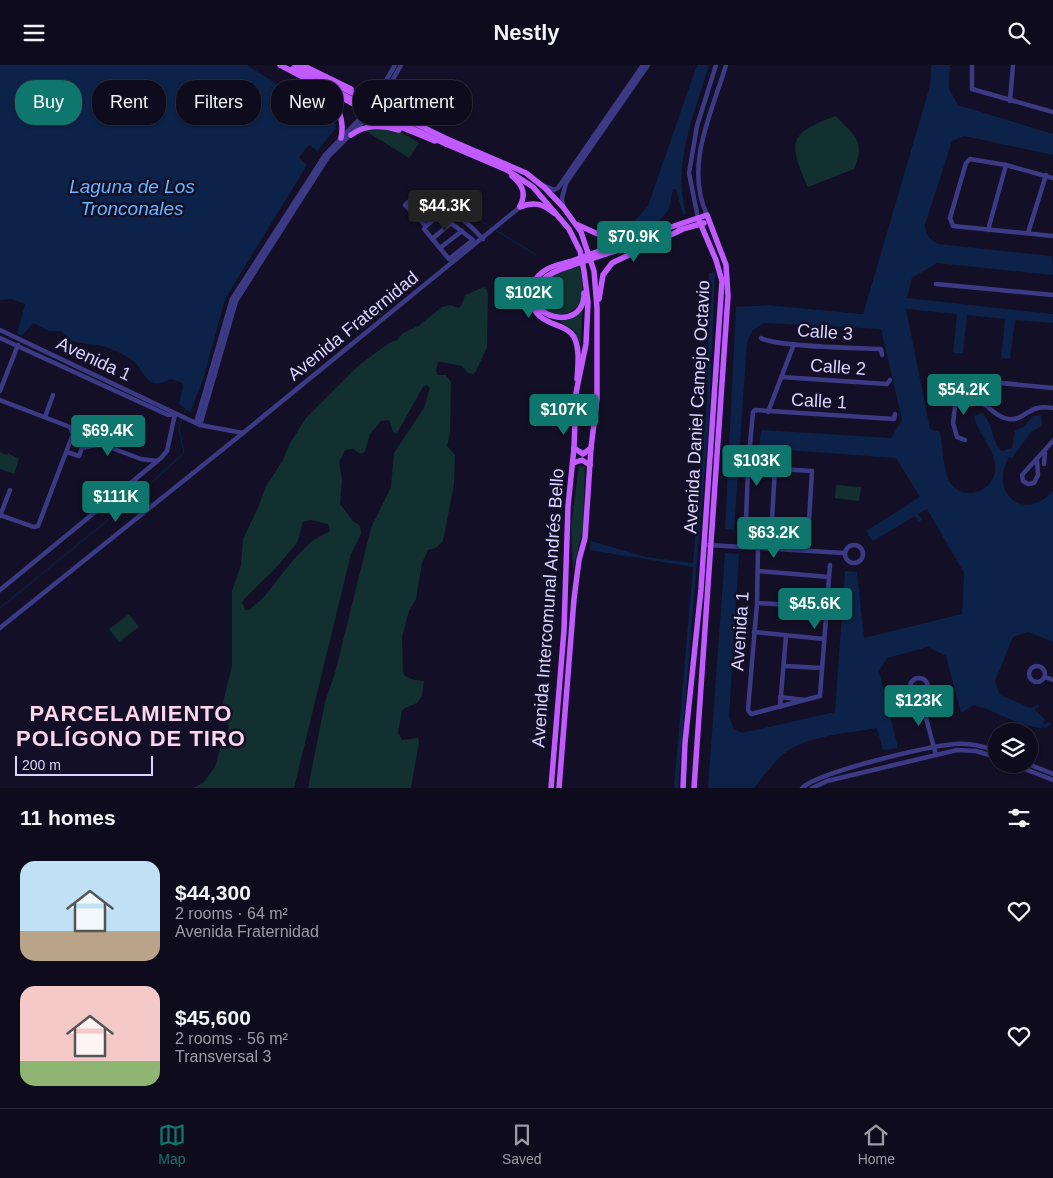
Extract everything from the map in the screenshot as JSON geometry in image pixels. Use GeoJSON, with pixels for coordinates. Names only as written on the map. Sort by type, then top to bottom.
{"type":"FeatureCollection","features":[{"type":"Feature","properties":{"kind":"main road","name":"Avenida Intercomunal Andrés Bello"},"geometry":{"type":"LineString","coordinates":[[281,65],[294,67],[446,141],[526,173],[541,184],[576,223],[589,253],[598,308],[597,387],[585,539],[577,574],[572,621],[559,788]]}},
{"type":"Feature","properties":{"kind":"main road"},"geometry":{"type":"LineString","coordinates":[[281,65],[308,80]]}},
{"type":"Feature","properties":{"kind":"main road"},"geometry":{"type":"LineString","coordinates":[[302,65],[353,89]]}},
{"type":"Feature","properties":{"kind":"main road"},"geometry":{"type":"LineString","coordinates":[[341,137],[344,125],[343,120]]}},
{"type":"Feature","properties":{"kind":"main road"},"geometry":{"type":"LineString","coordinates":[[351,135],[363,128],[377,125],[412,133],[477,154]]}},
{"type":"Feature","properties":{"kind":"main road"},"geometry":{"type":"LineString","coordinates":[[396,125],[412,133]]}},
{"type":"Feature","properties":{"kind":"main road"},"geometry":{"type":"LineString","coordinates":[[423,125],[477,154]]}},
{"type":"Feature","properties":{"kind":"main road","name":"Avenida Intercomunal Andrés Bello"},"geometry":{"type":"LineString","coordinates":[[477,154],[524,179],[542,195],[569,229],[580,251],[588,302],[586,345],[576,393],[573,463],[568,507],[567,581],[551,788]]}},
{"type":"Feature","properties":{"kind":"main road"},"geometry":{"type":"LineString","coordinates":[[506,171],[523,189],[523,201],[520,207]]}},
{"type":"Feature","properties":{"kind":"main road"},"geometry":{"type":"LineString","coordinates":[[520,207],[530,203],[546,207],[569,229]]}},
{"type":"Feature","properties":{"kind":"main road"},"geometry":{"type":"LineString","coordinates":[[576,393],[578,347],[574,337],[563,327],[543,319],[534,308],[530,295],[535,281],[542,272],[708,218]]}},
{"type":"Feature","properties":{"kind":"main road","name":"Avenida Daniel Camejo Octavio"},"geometry":{"type":"LineString","coordinates":[[694,788],[728,283],[726,265],[708,218]]}},
{"type":"Feature","properties":{"kind":"main road","name":"Avenida Daniel Camejo Octavio"},"geometry":{"type":"LineString","coordinates":[[683,788],[704,545],[722,281],[716,259],[699,221]]}},
{"type":"Feature","properties":{"kind":"main road"},"geometry":{"type":"LineString","coordinates":[[576,223],[600,235],[681,227]]}},
{"type":"Feature","properties":{"kind":"main road"},"geometry":{"type":"LineString","coordinates":[[598,308],[603,275],[612,263],[681,227]]}},
{"type":"Feature","properties":{"kind":"main road"},"geometry":{"type":"LineString","coordinates":[[570,264],[547,275],[537,287],[537,303],[546,315],[564,318],[578,311],[584,299],[583,266]]}},
{"type":"Feature","properties":{"kind":"main road"},"geometry":{"type":"LineString","coordinates":[[574,448],[583,454],[591,448]]}},
{"type":"Feature","properties":{"kind":"main road"},"geometry":{"type":"LineString","coordinates":[[573,463],[582,460],[590,465]]}},
{"type":"Feature","properties":{"kind":"street"},"geometry":{"type":"LineString","coordinates":[[388,80],[395,65]]}},
{"type":"Feature","properties":{"kind":"street"},"geometry":{"type":"LineString","coordinates":[[391,80],[401,65]]}},
{"type":"Feature","properties":{"kind":"street"},"geometry":{"type":"LineString","coordinates":[[541,184],[554,190],[558,188],[643,65]]}},
{"type":"Feature","properties":{"kind":"street"},"geometry":{"type":"LineString","coordinates":[[563,207],[562,198],[566,183],[648,65]]}},
{"type":"Feature","properties":{"kind":"street","name":"Avenida Daniel Camejo Octavio"},"geometry":{"type":"LineString","coordinates":[[699,221],[689,173],[697,126],[716,65]]}},
{"type":"Feature","properties":{"kind":"street","name":"Avenida Daniel Camejo Octavio"},"geometry":{"type":"LineString","coordinates":[[708,218],[703,205],[698,167],[704,134],[726,65]]}},
{"type":"Feature","properties":{"kind":"street"},"geometry":{"type":"LineString","coordinates":[[972,65],[972,89],[1053,113]]}},
{"type":"Feature","properties":{"kind":"street"},"geometry":{"type":"LineString","coordinates":[[1010,101],[1013,65]]}},
{"type":"Feature","properties":{"kind":"street"},"geometry":{"type":"LineString","coordinates":[[195,423],[232,299],[325,155],[355,125]]}},
{"type":"Feature","properties":{"kind":"street"},"geometry":{"type":"LineString","coordinates":[[195,423],[236,301],[328,157],[359,125]]}},
{"type":"Feature","properties":{"kind":"street"},"geometry":{"type":"LineString","coordinates":[[1053,177],[972,158],[967,161],[950,218],[953,226],[1053,236]]}},
{"type":"Feature","properties":{"kind":"street"},"geometry":{"type":"LineString","coordinates":[[988,229],[1006,165]]}},
{"type":"Feature","properties":{"kind":"street"},"geometry":{"type":"LineString","coordinates":[[1028,233],[1046,175]]}},
{"type":"Feature","properties":{"kind":"street"},"geometry":{"type":"LineString","coordinates":[[426,226],[405,206],[406,203],[412,199],[425,208],[438,212],[473,241],[450,259],[423,228],[426,226],[438,212],[438,206],[444,207],[471,226],[483,239]]}},
{"type":"Feature","properties":{"kind":"street","name":"Avenida Fraternidad"},"geometry":{"type":"LineString","coordinates":[[0,628],[488,235],[520,207]]}},
{"type":"Feature","properties":{"kind":"street"},"geometry":{"type":"LineString","coordinates":[[432,239],[451,223]]}},
{"type":"Feature","properties":{"kind":"street"},"geometry":{"type":"LineString","coordinates":[[440,248],[462,231]]}},
{"type":"Feature","properties":{"kind":"street"},"geometry":{"type":"LineString","coordinates":[[936,283],[1053,295]]}},
{"type":"Feature","properties":{"kind":"street","name":"Avenida 1"},"geometry":{"type":"LineString","coordinates":[[0,330],[170,410],[176,415]]}},
{"type":"Feature","properties":{"kind":"street","name":"Avenida 1"},"geometry":{"type":"LineString","coordinates":[[0,338],[168,415],[176,415]]}},
{"type":"Feature","properties":{"kind":"street","name":"Calle 3"},"geometry":{"type":"LineString","coordinates":[[761,338],[768,341],[794,344],[881,349],[882,355]]}},
{"type":"Feature","properties":{"kind":"street"},"geometry":{"type":"LineString","coordinates":[[0,391],[21,340]]}},
{"type":"Feature","properties":{"kind":"street"},"geometry":{"type":"LineString","coordinates":[[768,411],[794,344]]}},
{"type":"Feature","properties":{"kind":"street","name":"Calle 2"},"geometry":{"type":"LineString","coordinates":[[781,377],[887,384],[890,380]]}},
{"type":"Feature","properties":{"kind":"street"},"geometry":{"type":"LineString","coordinates":[[965,440],[957,437],[954,431],[956,399],[947,383],[950,378],[1053,388]]}},
{"type":"Feature","properties":{"kind":"street"},"geometry":{"type":"LineString","coordinates":[[45,417],[53,395]]}},
{"type":"Feature","properties":{"kind":"street"},"geometry":{"type":"LineString","coordinates":[[956,399],[977,401],[997,416],[1009,419],[1022,416],[1036,407],[1053,408]]}},
{"type":"Feature","properties":{"kind":"street"},"geometry":{"type":"LineString","coordinates":[[0,400],[73,430],[67,452],[38,526],[34,527],[0,515],[10,491]]}},
{"type":"Feature","properties":{"kind":"street","name":"Calle 1"},"geometry":{"type":"LineString","coordinates":[[748,467],[751,415],[755,410],[894,419],[895,414]]}},
{"type":"Feature","properties":{"kind":"street"},"geometry":{"type":"LineString","coordinates":[[0,590],[157,461],[167,451],[176,415],[195,423],[243,433]]}},
{"type":"Feature","properties":{"kind":"street"},"geometry":{"type":"LineString","coordinates":[[1037,459],[1038,477],[1034,483],[1028,484],[1023,481],[1022,475],[1037,459],[1046,451],[1053,441]]}},
{"type":"Feature","properties":{"kind":"street"},"geometry":{"type":"LineString","coordinates":[[67,452],[79,456],[82,448],[101,444],[141,459],[157,461]]}},
{"type":"Feature","properties":{"kind":"street"},"geometry":{"type":"LineString","coordinates":[[1044,465],[1046,451]]}},
{"type":"Feature","properties":{"kind":"street"},"geometry":{"type":"LineString","coordinates":[[745,547],[746,519],[748,467],[811,470],[810,520],[746,519]]}},
{"type":"Feature","properties":{"kind":"street"},"geometry":{"type":"LineString","coordinates":[[772,520],[775,467]]}},
{"type":"Feature","properties":{"kind":"street"},"geometry":{"type":"LineString","coordinates":[[758,533],[759,519]]}},
{"type":"Feature","properties":{"kind":"street"},"geometry":{"type":"LineString","coordinates":[[704,545],[844,553]]}},
{"type":"Feature","properties":{"kind":"street"},"geometry":{"type":"LineString","coordinates":[[854,545],[860,547],[863,557],[859,562],[852,563],[846,560],[844,553],[847,547],[854,545]]}},
{"type":"Feature","properties":{"kind":"street","name":"Avenida 1"},"geometry":{"type":"LineString","coordinates":[[758,548],[757,603],[748,711],[752,714],[780,707]]}},
{"type":"Feature","properties":{"kind":"street"},"geometry":{"type":"LineString","coordinates":[[786,635],[780,707],[820,696],[830,565]]}},
{"type":"Feature","properties":{"kind":"street"},"geometry":{"type":"LineString","coordinates":[[758,571],[829,577]]}},
{"type":"Feature","properties":{"kind":"street"},"geometry":{"type":"LineString","coordinates":[[757,603],[826,607]]}},
{"type":"Feature","properties":{"kind":"street"},"geometry":{"type":"LineString","coordinates":[[754,633],[824,639]]}},
{"type":"Feature","properties":{"kind":"street"},"geometry":{"type":"LineString","coordinates":[[784,666],[822,668]]}},
{"type":"Feature","properties":{"kind":"street"},"geometry":{"type":"LineString","coordinates":[[1045,677],[1053,680]]}},
{"type":"Feature","properties":{"kind":"street"},"geometry":{"type":"LineString","coordinates":[[918,678],[925,680],[928,684],[926,691],[920,695],[915,695],[910,689],[912,682],[918,678]]}},
{"type":"Feature","properties":{"kind":"street"},"geometry":{"type":"LineString","coordinates":[[920,695],[936,755]]}},
{"type":"Feature","properties":{"kind":"street"},"geometry":{"type":"LineString","coordinates":[[780,697],[808,700]]}},
{"type":"Feature","properties":{"kind":"street"},"geometry":{"type":"LineString","coordinates":[[802,788],[825,775],[935,748],[969,745],[988,749]]}},
{"type":"Feature","properties":{"kind":"street"},"geometry":{"type":"LineString","coordinates":[[812,788],[827,781],[957,750],[988,755]]}},
{"type":"Feature","properties":{"kind":"street"},"geometry":{"type":"LineString","coordinates":[[889,759],[891,765]]}},
{"type":"Feature","properties":{"kind":"street"},"geometry":{"type":"LineString","coordinates":[[1038,768],[1053,774]]}},
{"type":"Feature","properties":{"kind":"street"},"geometry":{"type":"LineString","coordinates":[[1035,773],[1053,780]]}},
{"type":"Feature","properties":{"kind":"green space"},"geometry":{"type":"Polygon","coordinates":[[[836,116],[857,139],[859,151],[854,169],[808,187],[797,159],[796,141],[809,128],[836,116]]]}},
{"type":"Feature","properties":{"kind":"green space"},"geometry":{"type":"Polygon","coordinates":[[[377,127],[399,131],[419,143],[409,158],[364,130],[377,127]]]}},
{"type":"Feature","properties":{"kind":"green space"},"geometry":{"type":"Polygon","coordinates":[[[580,264],[583,292],[578,305],[572,311],[564,314],[555,314],[541,307],[538,300],[538,292],[545,277],[580,264]]]}},
{"type":"Feature","properties":{"kind":"green space"},"geometry":{"type":"Polygon","coordinates":[[[484,287],[487,290],[487,347],[473,374],[468,373],[462,366],[441,362],[438,362],[436,371],[438,375],[446,375],[451,382],[450,433],[447,446],[455,455],[454,484],[443,541],[436,548],[428,550],[422,563],[416,599],[409,611],[402,637],[403,673],[415,680],[424,681],[422,696],[417,703],[402,711],[398,733],[402,740],[418,738],[419,742],[411,788],[308,788],[325,702],[335,673],[371,528],[391,487],[394,453],[424,408],[430,388],[427,385],[423,387],[397,433],[393,432],[389,420],[381,421],[370,434],[365,452],[361,454],[353,449],[345,450],[339,462],[342,480],[340,504],[353,521],[360,526],[361,534],[351,554],[294,788],[193,788],[203,783],[215,767],[222,741],[227,735],[229,726],[223,715],[222,706],[232,666],[232,591],[241,565],[243,539],[265,488],[306,418],[358,366],[389,343],[397,340],[403,333],[418,326],[442,307],[450,305],[458,308],[461,306],[465,295],[484,287]],[[311,520],[303,522],[297,543],[273,571],[242,602],[245,610],[249,610],[264,597],[293,560],[312,541],[330,531],[328,524],[311,520]]]}},
{"type":"Feature","properties":{"kind":"green space"},"geometry":{"type":"Polygon","coordinates":[[[582,312],[581,343],[572,329],[560,322],[582,312]]]}},
{"type":"Feature","properties":{"kind":"green space"},"geometry":{"type":"Polygon","coordinates":[[[0,452],[7,455],[8,453],[19,459],[14,474],[0,469],[0,452]]]}},
{"type":"Feature","properties":{"kind":"green space"},"geometry":{"type":"Polygon","coordinates":[[[579,466],[585,467],[583,529],[573,569],[571,526],[579,466]]]}},
{"type":"Feature","properties":{"kind":"green space"},"geometry":{"type":"Polygon","coordinates":[[[836,485],[861,487],[859,501],[835,498],[836,485]]]}},
{"type":"Feature","properties":{"kind":"green space"},"geometry":{"type":"Polygon","coordinates":[[[129,614],[139,627],[119,642],[109,629],[129,614]]]}},
{"type":"Feature","properties":{"kind":"water","name":"Laguna de Los Tronconales"},"geometry":{"type":"Polygon","coordinates":[[[0,65],[247,65],[271,80],[271,125],[336,125],[336,128],[317,151],[309,145],[299,157],[307,165],[225,299],[203,380],[190,412],[179,404],[183,387],[182,383],[171,379],[162,383],[150,381],[133,361],[124,355],[102,346],[73,341],[61,331],[49,331],[33,323],[22,336],[17,334],[25,304],[11,299],[0,300],[0,65]]]}},
{"type":"Feature","properties":{"kind":"water"},"geometry":{"type":"Polygon","coordinates":[[[697,65],[709,65],[683,157],[682,194],[686,213],[683,215],[676,189],[673,189],[669,209],[660,220],[630,226],[648,206],[697,65]]]}},
{"type":"Feature","properties":{"kind":"water"},"geometry":{"type":"Polygon","coordinates":[[[931,65],[950,65],[949,89],[958,105],[1053,134],[1053,155],[964,136],[952,141],[925,225],[928,236],[938,244],[1052,256],[1053,275],[937,263],[912,278],[907,298],[1053,314],[1053,323],[1015,320],[1010,359],[1001,358],[1005,319],[967,315],[963,353],[953,353],[957,314],[906,309],[930,429],[940,432],[947,474],[952,485],[966,493],[973,493],[987,486],[995,473],[992,453],[974,416],[982,413],[986,417],[996,443],[1002,451],[1012,448],[1015,431],[1024,426],[1033,416],[1041,415],[1042,426],[1031,432],[1012,458],[1009,457],[1004,470],[1003,482],[1006,492],[1012,499],[1021,504],[1031,504],[1042,500],[1053,491],[1053,642],[1028,632],[1013,637],[995,681],[1000,695],[1031,708],[1038,704],[1039,707],[1034,709],[1045,719],[1043,724],[1050,722],[1051,725],[1044,728],[1043,725],[1041,728],[1038,728],[1038,723],[1021,723],[974,705],[961,713],[946,656],[928,647],[887,658],[879,671],[885,696],[889,695],[891,702],[887,703],[898,748],[883,750],[877,728],[825,737],[800,744],[789,750],[776,761],[754,788],[708,788],[725,553],[739,554],[729,717],[734,729],[742,733],[835,712],[845,571],[857,572],[864,638],[962,614],[964,573],[927,509],[918,514],[922,520],[918,522],[915,516],[873,541],[866,531],[920,497],[896,458],[759,448],[761,430],[891,438],[902,420],[881,329],[764,323],[753,330],[747,342],[734,530],[725,529],[736,307],[769,305],[863,314],[930,86],[931,65]]]}},
{"type":"Feature","properties":{"kind":"water"},"geometry":{"type":"Polygon","coordinates":[[[715,272],[709,420],[678,788],[674,788],[693,567],[590,550],[591,541],[646,557],[693,563],[707,401],[709,273],[715,272]]]}},
{"type":"Feature","properties":{"kind":"pier"},"geometry":{"type":"Polygon","coordinates":[[[904,163],[907,163],[863,314],[769,305],[751,306],[751,303],[769,303],[862,312],[904,163]]]}},
{"type":"Feature","properties":{"kind":"waterway"},"geometry":{"type":"LineString","coordinates":[[441,196],[536,255]]}},
{"type":"Feature","properties":{"kind":"waterway"},"geometry":{"type":"LineString","coordinates":[[184,415],[186,409]]}},
{"type":"Feature","properties":{"kind":"waterway"},"geometry":{"type":"LineString","coordinates":[[0,608],[130,502],[184,453],[179,429],[182,418]]}},
{"type":"Feature","properties":{"kind":"district","name":"PARCELAMIENTO POLÍGONO DE TIRO"},"geometry":{"type":"Point","coordinates":[131,726]}}]}
